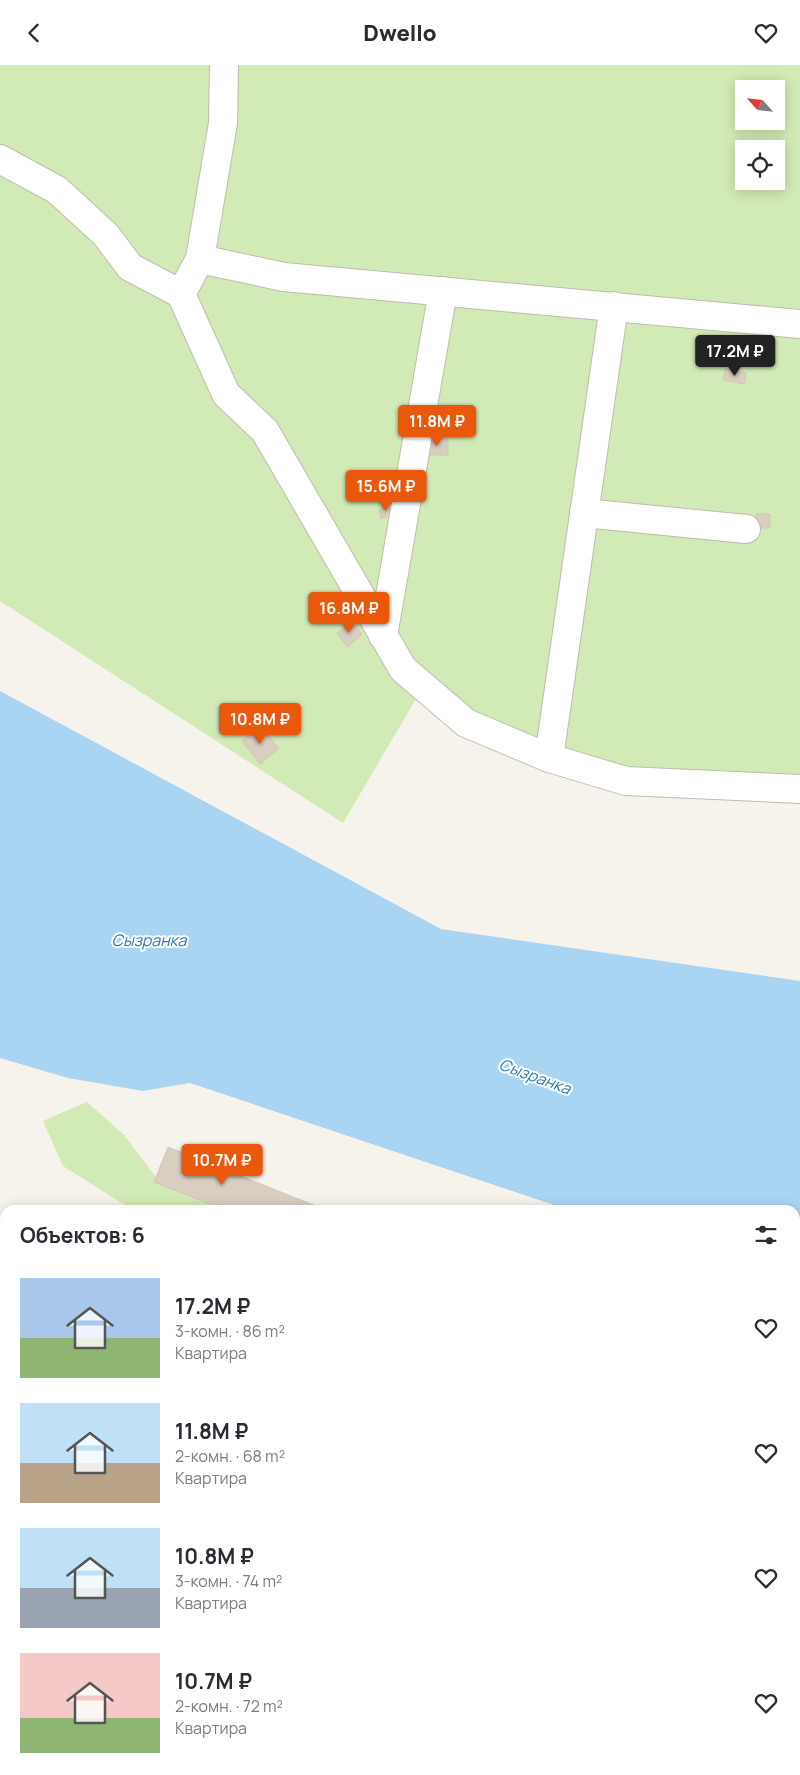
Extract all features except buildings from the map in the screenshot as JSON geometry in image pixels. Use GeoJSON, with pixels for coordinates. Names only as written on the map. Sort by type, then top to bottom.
{"type":"FeatureCollection","features":[{"type":"Feature","properties":{"kind":"street"},"geometry":{"type":"LineString","coordinates":[[181,294],[200,259],[224,123],[224,65]]}},
{"type":"Feature","properties":{"kind":"street"},"geometry":{"type":"LineString","coordinates":[[0,159],[57,190],[106,235],[130,267],[181,294],[226,394],[266,431],[403,669],[466,723],[549,758],[626,781],[800,789]]}},
{"type":"Feature","properties":{"kind":"street"},"geometry":{"type":"LineString","coordinates":[[200,259],[284,277],[800,323]]}},
{"type":"Feature","properties":{"kind":"street"},"geometry":{"type":"LineString","coordinates":[[383,636],[443,291]]}},
{"type":"Feature","properties":{"kind":"street"},"geometry":{"type":"LineString","coordinates":[[549,758],[614,306]]}},
{"type":"Feature","properties":{"kind":"street"},"geometry":{"type":"LineString","coordinates":[[584,513],[746,529]]}},
{"type":"Feature","properties":{"kind":"green space"},"geometry":{"type":"Polygon","coordinates":[[[0,65],[800,65],[800,789],[549,758],[423,687],[343,823],[0,601],[0,65]]]}},
{"type":"Feature","properties":{"kind":"green space"},"geometry":{"type":"Polygon","coordinates":[[[87,1102],[124,1135],[159,1181],[225,1205],[125,1205],[63,1166],[43,1121],[87,1102]]]}},
{"type":"Feature","properties":{"kind":"water","name":"Сызранка"},"geometry":{"type":"Polygon","coordinates":[[[0,691],[441,929],[800,981],[800,1205],[554,1205],[190,1083],[143,1091],[68,1078],[0,1058],[0,691]]]}}]}
